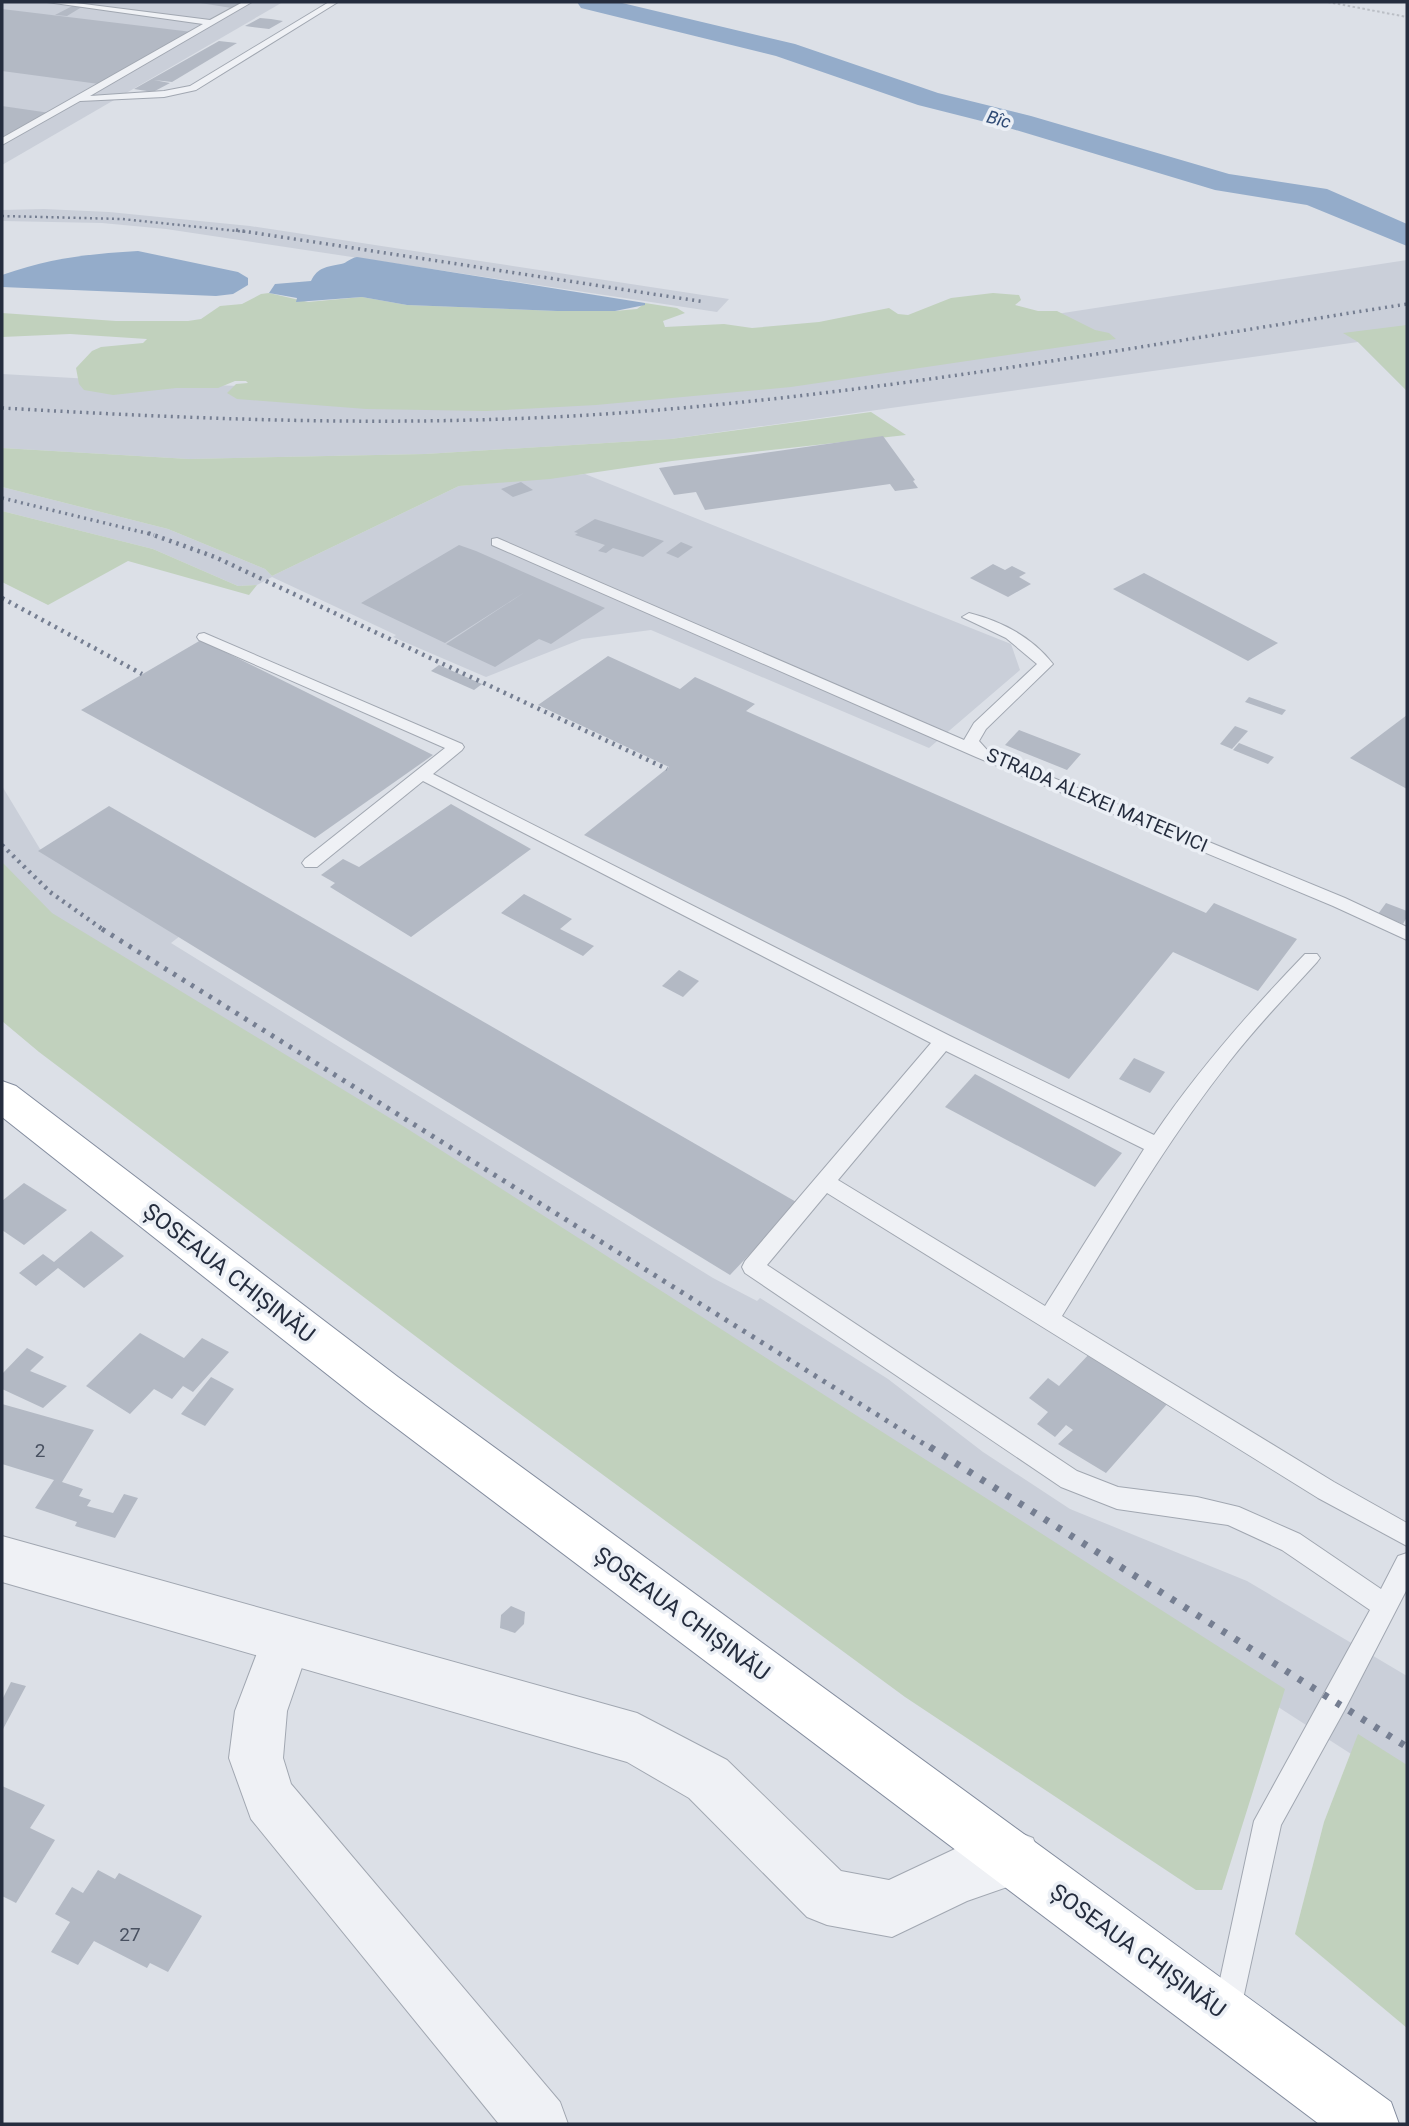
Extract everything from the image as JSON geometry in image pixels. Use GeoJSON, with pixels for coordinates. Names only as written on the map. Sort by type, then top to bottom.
{"type":"FeatureCollection","features":[{"type":"Feature","properties":{"kind":"highway","name":"ȘOSEAUA CHIȘINĂU"},"geometry":{"type":"LineString","coordinates":[[2,1096],[393,1399],[1369,2124]]}},
{"type":"Feature","properties":{"kind":"street"},"geometry":{"type":"LineString","coordinates":[[2,1559],[637,1739],[708,1779],[827,1897],[892,1909],[957,1876],[1013,1858]]}},
{"type":"Feature","properties":{"kind":"street"},"geometry":{"type":"LineString","coordinates":[[286,1641],[261,1712],[256,1758],[270,1800],[538,2124]]}},
{"type":"Feature","properties":{"kind":"lane"},"geometry":{"type":"LineString","coordinates":[[51,2],[212,23]]}},
{"type":"Feature","properties":{"kind":"lane"},"geometry":{"type":"LineString","coordinates":[[2,142],[248,2]]}},
{"type":"Feature","properties":{"kind":"lane"},"geometry":{"type":"LineString","coordinates":[[76,99],[164,94],[193,88],[334,2]]}},
{"type":"Feature","properties":{"kind":"lane"},"geometry":{"type":"LineString","coordinates":[[497,542],[982,754]]}},
{"type":"Feature","properties":{"kind":"lane","name":"STRADA ALEXEI MATEEVICI"},"geometry":{"type":"LineString","coordinates":[[969,617],[991,624],[1031,647],[1045,664],[980,726],[971,741],[982,754],[1339,902],[1407,934]]}},
{"type":"Feature","properties":{"kind":"lane"},"geometry":{"type":"LineString","coordinates":[[204,637],[456,747],[311,863]]}},
{"type":"Feature","properties":{"kind":"lane"},"geometry":{"type":"LineString","coordinates":[[423,775],[943,1041],[1157,1146]]}},
{"type":"Feature","properties":{"kind":"lane"},"geometry":{"type":"LineString","coordinates":[[1048,1319],[1157,1146],[1209,1073],[1253,1019],[1311,958]]}},
{"type":"Feature","properties":{"kind":"lane"},"geometry":{"type":"LineString","coordinates":[[943,1041],[753,1267],[1069,1479],[1117,1498],[1230,1515],[1291,1542],[1385,1606]]}},
{"type":"Feature","properties":{"kind":"lane"},"geometry":{"type":"LineString","coordinates":[[824,1181],[1326,1490],[1407,1535]]}},
{"type":"Feature","properties":{"kind":"lane"},"geometry":{"type":"LineString","coordinates":[[1227,2017],[1268,1821],[1407,1564]]}},
{"type":"Feature","properties":{"kind":"path"},"geometry":{"type":"LineString","coordinates":[[1328,2],[1407,17]]}},
{"type":"Feature","properties":{"kind":"shaded area"},"geometry":{"type":"Polygon","coordinates":[[[2,2],[283,2],[2,165],[2,2]]]}},
{"type":"Feature","properties":{"kind":"shaded area"},"geometry":{"type":"Polygon","coordinates":[[[2,210],[109,212],[250,226],[729,299],[717,312],[166,229],[102,223],[2,221],[2,210]]]}},
{"type":"Feature","properties":{"kind":"shaded area"},"geometry":{"type":"Polygon","coordinates":[[[1407,260],[1407,391],[1358,342],[671,439],[425,454],[189,459],[2,448],[2,374],[181,384],[367,390],[641,378],[1407,260]]]}},
{"type":"Feature","properties":{"kind":"shaded area"},"geometry":{"type":"Polygon","coordinates":[[[585,474],[1011,644],[1020,670],[929,748],[651,630],[582,639],[486,677],[393,637],[396,635],[272,577],[257,585],[238,586],[153,549],[2,511],[2,487],[168,529],[265,569],[272,576],[459,486],[585,474]]]}},
{"type":"Feature","properties":{"kind":"shaded area"},"geometry":{"type":"Polygon","coordinates":[[[2,786],[40,849],[180,936],[171,943],[713,1278],[757,1301],[760,1298],[888,1379],[983,1452],[1070,1509],[1247,1581],[1407,1676],[1407,1790],[2,884],[2,786]]]}},
{"type":"Feature","properties":{"kind":"green space"},"geometry":{"type":"Polygon","coordinates":[[[269,293],[308,302],[362,297],[407,305],[557,311],[637,309],[645,303],[677,308],[685,313],[663,321],[665,327],[724,324],[752,328],[819,322],[889,308],[898,314],[908,315],[951,298],[993,293],[1019,295],[1021,300],[1015,305],[1038,311],[1057,311],[1095,330],[1109,333],[1116,339],[791,387],[596,405],[486,411],[366,409],[237,399],[227,393],[236,384],[248,383],[246,381],[235,381],[218,388],[176,388],[113,395],[84,390],[79,384],[76,368],[92,351],[101,347],[143,343],[147,339],[70,334],[2,337],[2,313],[116,321],[188,321],[201,319],[220,306],[242,304],[269,293]]]}},
{"type":"Feature","properties":{"kind":"green space"},"geometry":{"type":"Polygon","coordinates":[[[1407,325],[1407,391],[1358,342],[1343,333],[1407,325]]]}},
{"type":"Feature","properties":{"kind":"green space"},"geometry":{"type":"Polygon","coordinates":[[[871,412],[906,435],[672,461],[550,479],[459,486],[272,576],[265,569],[168,529],[2,487],[2,448],[189,459],[425,454],[671,439],[871,412]]]}},
{"type":"Feature","properties":{"kind":"green space"},"geometry":{"type":"Polygon","coordinates":[[[2,511],[153,549],[238,586],[257,585],[249,595],[128,561],[48,605],[2,582],[2,511]]]}},
{"type":"Feature","properties":{"kind":"green space"},"geometry":{"type":"Polygon","coordinates":[[[2,862],[52,913],[403,1126],[1285,1689],[1222,1890],[1196,1890],[905,1697],[455,1366],[39,1052],[2,1021],[2,862]]]}},
{"type":"Feature","properties":{"kind":"green space"},"geometry":{"type":"Polygon","coordinates":[[[1358,1734],[1407,1765],[1407,2028],[1295,1934],[1324,1822],[1358,1734]]]}},
{"type":"Feature","properties":{"kind":"water"},"geometry":{"type":"Polygon","coordinates":[[[138,251],[238,272],[248,278],[248,285],[233,294],[216,296],[2,287],[2,275],[37,264],[85,255],[138,251]]]}},
{"type":"Feature","properties":{"kind":"water"},"geometry":{"type":"Polygon","coordinates":[[[357,257],[645,305],[615,311],[557,311],[407,305],[362,297],[296,302],[297,298],[269,293],[275,284],[311,281],[323,268],[357,257]]]}},
{"type":"Feature","properties":{"kind":"building"},"geometry":{"type":"Polygon","coordinates":[[[80,2],[90,2],[67,16],[55,15],[80,2]]]}},
{"type":"Feature","properties":{"kind":"building"},"geometry":{"type":"Polygon","coordinates":[[[194,2],[251,2],[238,9],[194,2]]]}},
{"type":"Feature","properties":{"kind":"building"},"geometry":{"type":"Polygon","coordinates":[[[2,9],[192,32],[99,84],[2,71],[2,9]]]}},
{"type":"Feature","properties":{"kind":"building"},"geometry":{"type":"Polygon","coordinates":[[[260,18],[283,21],[269,29],[245,26],[260,18]]]}},
{"type":"Feature","properties":{"kind":"building"},"geometry":{"type":"Polygon","coordinates":[[[219,41],[237,43],[172,82],[154,80],[170,83],[153,92],[134,89],[219,41]]]}},
{"type":"Feature","properties":{"kind":"building"},"geometry":{"type":"Polygon","coordinates":[[[2,106],[50,113],[2,140],[2,106]]]}},
{"type":"Feature","properties":{"kind":"building"},"geometry":{"type":"Polygon","coordinates":[[[883,436],[918,488],[895,491],[890,484],[705,510],[696,492],[674,495],[659,468],[883,436]]]}},
{"type":"Feature","properties":{"kind":"building"},"geometry":{"type":"Polygon","coordinates":[[[521,482],[533,490],[513,497],[501,489],[521,482]]]}},
{"type":"Feature","properties":{"kind":"building"},"geometry":{"type":"Polygon","coordinates":[[[595,519],[664,541],[643,557],[613,548],[606,553],[598,551],[605,545],[575,535],[578,533],[574,532],[595,519]]]}},
{"type":"Feature","properties":{"kind":"building"},"geometry":{"type":"Polygon","coordinates":[[[681,542],[693,547],[678,558],[666,553],[681,542]]]}},
{"type":"Feature","properties":{"kind":"building"},"geometry":{"type":"Polygon","coordinates":[[[459,545],[605,608],[551,644],[539,639],[495,667],[446,644],[525,592],[445,643],[361,603],[459,545]]]}},
{"type":"Feature","properties":{"kind":"building"},"geometry":{"type":"Polygon","coordinates":[[[993,564],[1005,570],[1012,566],[1026,573],[1019,577],[1031,584],[1008,597],[970,578],[993,564]]]}},
{"type":"Feature","properties":{"kind":"building"},"geometry":{"type":"Polygon","coordinates":[[[1144,573],[1278,643],[1248,661],[1113,589],[1144,573]]]}},
{"type":"Feature","properties":{"kind":"building"},"geometry":{"type":"Polygon","coordinates":[[[201,640],[433,755],[315,838],[81,710],[201,640]]]}},
{"type":"Feature","properties":{"kind":"building"},"geometry":{"type":"Polygon","coordinates":[[[608,656],[680,689],[695,677],[755,704],[746,711],[1206,913],[1214,903],[1297,939],[1258,991],[1173,952],[1069,1079],[584,835],[669,767],[538,705],[608,656]]]}},
{"type":"Feature","properties":{"kind":"building"},"geometry":{"type":"Polygon","coordinates":[[[439,665],[482,684],[474,690],[431,671],[439,665]]]}},
{"type":"Feature","properties":{"kind":"building"},"geometry":{"type":"Polygon","coordinates":[[[1249,697],[1286,710],[1282,715],[1245,702],[1249,697]]]}},
{"type":"Feature","properties":{"kind":"building"},"geometry":{"type":"Polygon","coordinates":[[[1407,715],[1407,789],[1350,758],[1407,715]]]}},
{"type":"Feature","properties":{"kind":"building"},"geometry":{"type":"Polygon","coordinates":[[[1235,726],[1248,731],[1232,749],[1220,744],[1235,726]]]}},
{"type":"Feature","properties":{"kind":"building"},"geometry":{"type":"Polygon","coordinates":[[[1019,730],[1081,754],[1067,770],[1005,745],[1019,730]]]}},
{"type":"Feature","properties":{"kind":"building"},"geometry":{"type":"Polygon","coordinates":[[[1239,743],[1274,757],[1268,764],[1233,750],[1239,743]]]}},
{"type":"Feature","properties":{"kind":"building"},"geometry":{"type":"Polygon","coordinates":[[[451,804],[531,849],[411,937],[330,887],[335,883],[321,875],[343,859],[359,867],[451,804]]]}},
{"type":"Feature","properties":{"kind":"building"},"geometry":{"type":"Polygon","coordinates":[[[109,806],[798,1203],[730,1275],[38,851],[109,806]]]}},
{"type":"Feature","properties":{"kind":"building"},"geometry":{"type":"Polygon","coordinates":[[[524,894],[572,919],[560,929],[594,946],[583,956],[501,913],[524,894]]]}},
{"type":"Feature","properties":{"kind":"building"},"geometry":{"type":"Polygon","coordinates":[[[1386,903],[1407,911],[1403,924],[1378,914],[1386,903]]]}},
{"type":"Feature","properties":{"kind":"building"},"geometry":{"type":"Polygon","coordinates":[[[679,970],[699,981],[683,997],[662,986],[679,970]]]}},
{"type":"Feature","properties":{"kind":"building"},"geometry":{"type":"Polygon","coordinates":[[[1134,1058],[1165,1072],[1150,1093],[1119,1079],[1134,1058]]]}},
{"type":"Feature","properties":{"kind":"building"},"geometry":{"type":"Polygon","coordinates":[[[975,1074],[1122,1153],[1095,1187],[945,1107],[975,1074]]]}},
{"type":"Feature","properties":{"kind":"building"},"geometry":{"type":"Polygon","coordinates":[[[24,1183],[67,1210],[24,1245],[2,1230],[2,1201],[24,1183]]]}},
{"type":"Feature","properties":{"kind":"building"},"geometry":{"type":"Polygon","coordinates":[[[91,1231],[124,1256],[84,1288],[58,1268],[36,1286],[19,1273],[43,1254],[54,1262],[91,1231]]]}},
{"type":"Feature","properties":{"kind":"building"},"geometry":{"type":"Polygon","coordinates":[[[140,1333],[184,1358],[202,1338],[229,1352],[193,1392],[183,1386],[172,1399],[154,1389],[130,1414],[86,1386],[140,1333]]]}},
{"type":"Feature","properties":{"kind":"building"},"geometry":{"type":"Polygon","coordinates":[[[27,1348],[44,1357],[30,1371],[67,1386],[43,1408],[2,1389],[2,1374],[27,1348]]]}},
{"type":"Feature","properties":{"kind":"building"},"geometry":{"type":"Polygon","coordinates":[[[1092,1351],[1168,1403],[1106,1473],[1058,1444],[1073,1430],[1066,1425],[1055,1437],[1037,1424],[1048,1412],[1029,1398],[1048,1378],[1059,1386],[1092,1351]]]}},
{"type":"Feature","properties":{"kind":"building"},"geometry":{"type":"Polygon","coordinates":[[[211,1377],[234,1389],[205,1426],[181,1414],[211,1377]]]}},
{"type":"Feature","properties":{"kind":"building"},"geometry":{"type":"Polygon","coordinates":[[[2,1404],[94,1430],[62,1482],[83,1489],[79,1496],[91,1500],[87,1506],[113,1513],[124,1494],[138,1498],[115,1538],[75,1526],[77,1522],[35,1508],[54,1480],[2,1464],[2,1404]]]}},
{"type":"Feature","properties":{"kind":"building"},"geometry":{"type":"Polygon","coordinates":[[[511,1606],[525,1612],[524,1624],[515,1633],[500,1628],[501,1615],[511,1606]]]}},
{"type":"Feature","properties":{"kind":"building"},"geometry":{"type":"Polygon","coordinates":[[[11,1682],[26,1686],[2,1731],[2,1700],[11,1682]]]}},
{"type":"Feature","properties":{"kind":"building"},"geometry":{"type":"Polygon","coordinates":[[[2,1786],[45,1805],[30,1828],[55,1840],[16,1903],[2,1896],[2,1786]]]}},
{"type":"Feature","properties":{"kind":"building"},"geometry":{"type":"Polygon","coordinates":[[[98,1870],[115,1879],[119,1873],[202,1916],[168,1972],[150,1963],[147,1968],[94,1941],[78,1965],[51,1952],[70,1922],[55,1914],[72,1887],[83,1893],[98,1870]]]}},
{"type":"Feature","properties":{"kind":"waterway","name":"Bîc"},"geometry":{"type":"LineString","coordinates":[[590,2],[785,50],[928,99],[1020,122],[1226,183],[1315,196],[1407,236]]}},
{"type":"Feature","properties":{"kind":"railway"},"geometry":{"type":"LineString","coordinates":[[2,216],[122,219],[247,232]]}},
{"type":"Feature","properties":{"kind":"railway"},"geometry":{"type":"LineString","coordinates":[[236,230],[705,302]]}},
{"type":"Feature","properties":{"kind":"railway"},"geometry":{"type":"LineString","coordinates":[[2,408],[310,421],[464,420],[619,413],[718,405],[916,381],[1407,304]]}},
{"type":"Feature","properties":{"kind":"railway"},"geometry":{"type":"LineString","coordinates":[[2,498],[153,535]]}},
{"type":"Feature","properties":{"kind":"railway"},"geometry":{"type":"LineString","coordinates":[[148,533],[153,535]]}},
{"type":"Feature","properties":{"kind":"railway"},"geometry":{"type":"LineString","coordinates":[[153,535],[215,557],[667,769]]}},
{"type":"Feature","properties":{"kind":"railway"},"geometry":{"type":"LineString","coordinates":[[2,598],[142,674]]}},
{"type":"Feature","properties":{"kind":"railway"},"geometry":{"type":"LineString","coordinates":[[2,845],[50,892],[104,930]]}},
{"type":"Feature","properties":{"kind":"railway"},"geometry":{"type":"LineString","coordinates":[[104,930],[932,1449]]}},
{"type":"Feature","properties":{"kind":"railway"},"geometry":{"type":"LineString","coordinates":[[930,1447],[1407,1747]]}}]}
